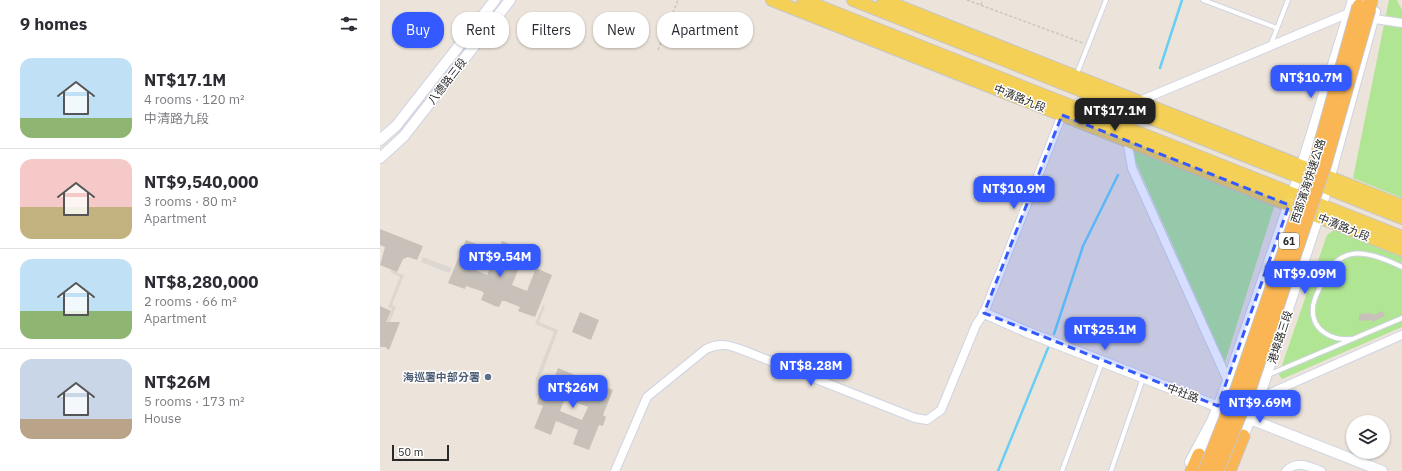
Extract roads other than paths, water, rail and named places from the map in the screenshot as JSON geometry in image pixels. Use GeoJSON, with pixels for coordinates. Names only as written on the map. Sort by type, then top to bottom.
{"type":"FeatureCollection","features":[{"type":"Feature","properties":{"kind":"highway","name":"西部濱海快速公路"},"geometry":{"type":"LineString","coordinates":[[1205,471],[1235,394],[1316,160],[1360,0]]}},
{"type":"Feature","properties":{"kind":"highway","name":"西部濱海快速公路"},"geometry":{"type":"LineString","coordinates":[[1217,471],[1251,385],[1324,167],[1371,0]]}},
{"type":"Feature","properties":{"kind":"highway"},"geometry":{"type":"LineString","coordinates":[[1229,471],[1243,436]]}},
{"type":"Feature","properties":{"kind":"highway"},"geometry":{"type":"LineString","coordinates":[[1192,471],[1198,456]]}},
{"type":"Feature","properties":{"kind":"main road","name":"中清路九段"},"geometry":{"type":"LineString","coordinates":[[772,0],[1127,142],[1321,211],[1402,237]]}},
{"type":"Feature","properties":{"kind":"main road","name":"中清路九段"},"geometry":{"type":"LineString","coordinates":[[803,0],[1125,128],[1291,200]]}},
{"type":"Feature","properties":{"kind":"main road"},"geometry":{"type":"LineString","coordinates":[[853,0],[1134,107],[1328,184],[1402,218]]}},
{"type":"Feature","properties":{"kind":"main road"},"geometry":{"type":"LineString","coordinates":[[883,0],[1076,76],[1134,107]]}},
{"type":"Feature","properties":{"kind":"main road"},"geometry":{"type":"LineString","coordinates":[[1328,184],[1402,206]]}},
{"type":"Feature","properties":{"kind":"main road","name":"中清路九段"},"geometry":{"type":"LineString","coordinates":[[1321,211],[1402,250]]}},
{"type":"Feature","properties":{"kind":"street","name":"八德路三段"},"geometry":{"type":"LineString","coordinates":[[380,140],[396,126],[495,0]]}},
{"type":"Feature","properties":{"kind":"street","name":"八德路三段"},"geometry":{"type":"LineString","coordinates":[[380,158],[404,136],[510,0]]}},
{"type":"Feature","properties":{"kind":"street"},"geometry":{"type":"LineString","coordinates":[[1198,456],[1228,381],[1291,200],[1353,0]]}},
{"type":"Feature","properties":{"kind":"street","name":"港埠路三段"},"geometry":{"type":"LineString","coordinates":[[1243,436],[1267,375],[1321,211],[1377,0]]}},
{"type":"Feature","properties":{"kind":"street"},"geometry":{"type":"LineString","coordinates":[[1228,381],[1132,168],[1125,128],[1134,107],[1349,13],[1373,19],[1402,23]]}},
{"type":"Feature","properties":{"kind":"street"},"geometry":{"type":"LineString","coordinates":[[615,471],[639,412],[647,397],[706,348],[716,344],[728,345],[745,350],[915,418],[927,420],[940,410],[976,325],[984,313],[1062,115]]}},
{"type":"Feature","properties":{"kind":"street"},"geometry":{"type":"LineString","coordinates":[[396,126],[404,136]]}},
{"type":"Feature","properties":{"kind":"street","name":"中社路"},"geometry":{"type":"LineString","coordinates":[[984,313],[1382,471]]}},
{"type":"Feature","properties":{"kind":"street"},"geometry":{"type":"LineString","coordinates":[[1258,400],[1402,335]]}},
{"type":"Feature","properties":{"kind":"street"},"geometry":{"type":"LineString","coordinates":[[1186,471],[1193,454],[1213,419]]}},
{"type":"Feature","properties":{"kind":"street"},"geometry":{"type":"LineString","coordinates":[[1199,471],[1204,458],[1213,419]]}},
{"type":"Feature","properties":{"kind":"street","name":"港埠路三段"},"geometry":{"type":"LineString","coordinates":[[1224,471],[1250,419]]}},
{"type":"Feature","properties":{"kind":"street","name":"港埠路三段"},"geometry":{"type":"LineString","coordinates":[[1236,471],[1250,419]]}},
{"type":"Feature","properties":{"kind":"street"},"geometry":{"type":"LineString","coordinates":[[1286,471],[1292,465],[1302,464],[1321,471]]}},
{"type":"Feature","properties":{"kind":"lane"},"geometry":{"type":"LineString","coordinates":[[1076,76],[1106,0]]}},
{"type":"Feature","properties":{"kind":"lane"},"geometry":{"type":"LineString","coordinates":[[1203,0],[1277,28]]}},
{"type":"Feature","properties":{"kind":"lane"},"geometry":{"type":"LineString","coordinates":[[1270,47],[1288,0]]}},
{"type":"Feature","properties":{"kind":"lane"},"geometry":{"type":"LineString","coordinates":[[1352,339],[1336,340],[1328,337],[1319,328],[1314,319],[1314,303],[1327,269],[1341,257],[1354,253],[1367,254],[1402,267]]}},
{"type":"Feature","properties":{"kind":"lane"},"geometry":{"type":"LineString","coordinates":[[1267,375],[1402,318]]}},
{"type":"Feature","properties":{"kind":"lane"},"geometry":{"type":"LineString","coordinates":[[1062,471],[1102,361]]}},
{"type":"Feature","properties":{"kind":"lane"},"geometry":{"type":"LineString","coordinates":[[1111,471],[1143,377]]}},
{"type":"Feature","properties":{"kind":"waterway"},"geometry":{"type":"LineString","coordinates":[[1160,68],[1182,0]]}},
{"type":"Feature","properties":{"kind":"waterway"},"geometry":{"type":"LineString","coordinates":[[1054,334],[1083,246],[1118,175]]}},
{"type":"Feature","properties":{"kind":"waterway"},"geometry":{"type":"LineString","coordinates":[[998,471],[1048,348]]}},
{"type":"Feature","properties":{"kind":"place","name":"海巡署中部分署"},"geometry":{"type":"Point","coordinates":[488,377]}}]}
